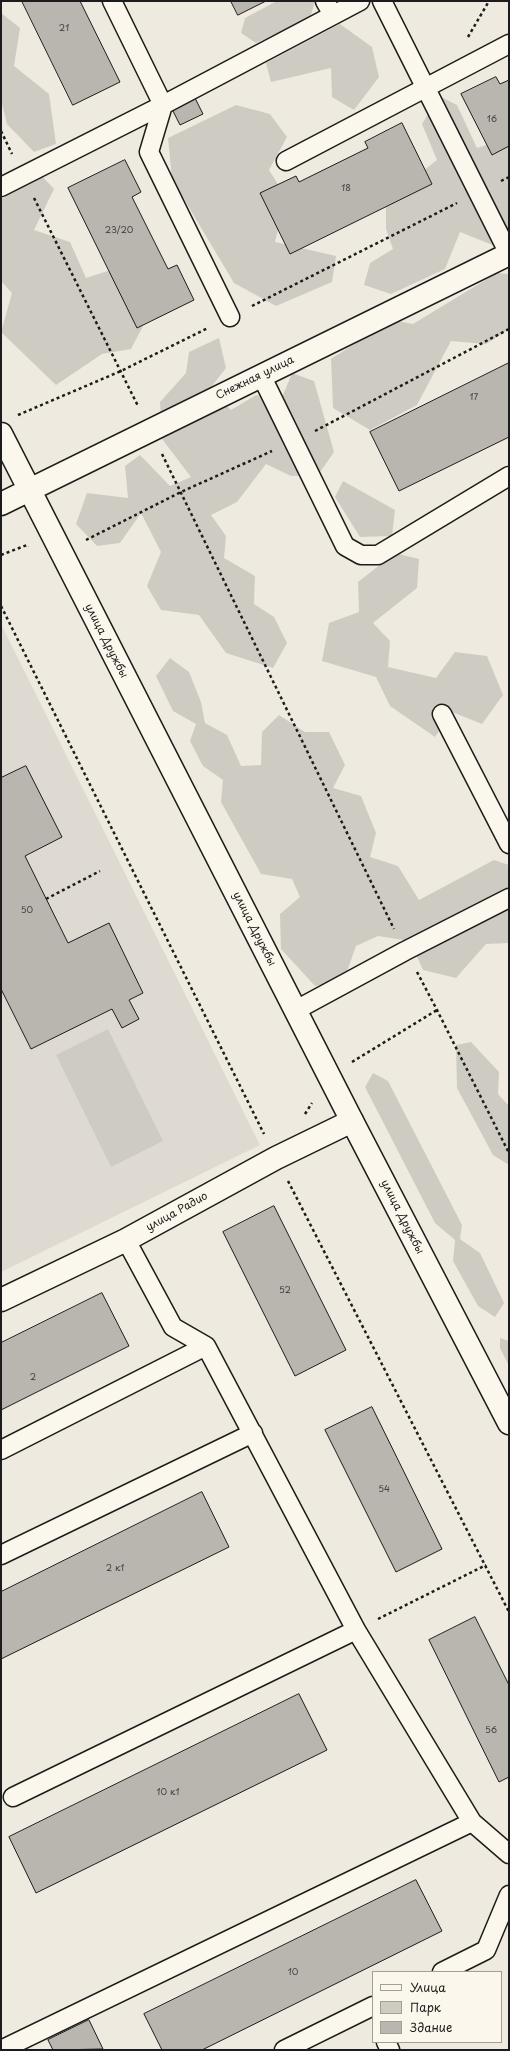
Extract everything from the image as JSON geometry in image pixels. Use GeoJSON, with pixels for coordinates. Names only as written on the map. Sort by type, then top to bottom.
{"type":"FeatureCollection","features":[{"type":"Feature","properties":{"kind":"street","name":"Снежная улица"},"geometry":{"type":"LineString","coordinates":[[1,504],[509,254]]}},
{"type":"Feature","properties":{"kind":"street","name":"улица Дружбы"},"geometry":{"type":"LineString","coordinates":[[7,425],[29,490],[352,1121],[509,1423]]}},
{"type":"Feature","properties":{"kind":"street","name":"улица Радио"},"geometry":{"type":"LineString","coordinates":[[1,1300],[126,1240],[276,1158],[352,1121]]}},
{"type":"Feature","properties":{"kind":"lane"},"geometry":{"type":"LineString","coordinates":[[112,1],[162,105],[149,152],[230,317]]}},
{"type":"Feature","properties":{"kind":"lane"},"geometry":{"type":"LineString","coordinates":[[1,187],[162,105],[329,8],[360,1]]}},
{"type":"Feature","properties":{"kind":"lane"},"geometry":{"type":"LineString","coordinates":[[382,1],[509,254]]}},
{"type":"Feature","properties":{"kind":"lane"},"geometry":{"type":"LineString","coordinates":[[286,161],[509,44]]}},
{"type":"Feature","properties":{"kind":"lane"},"geometry":{"type":"LineString","coordinates":[[261,375],[345,546],[361,556],[378,555],[509,476]]}},
{"type":"Feature","properties":{"kind":"lane"},"geometry":{"type":"LineString","coordinates":[[442,714],[509,844]]}},
{"type":"Feature","properties":{"kind":"lane"},"geometry":{"type":"LineString","coordinates":[[296,1010],[405,951],[509,898]]}},
{"type":"Feature","properties":{"kind":"lane"},"geometry":{"type":"LineString","coordinates":[[126,1240],[173,1327],[206,1346],[356,1630],[472,1822],[509,1854]]}},
{"type":"Feature","properties":{"kind":"lane"},"geometry":{"type":"LineString","coordinates":[[1,1450],[206,1346]]}},
{"type":"Feature","properties":{"kind":"lane"},"geometry":{"type":"LineString","coordinates":[[1,1555],[253,1433]]}},
{"type":"Feature","properties":{"kind":"lane"},"geometry":{"type":"LineString","coordinates":[[13,1797],[356,1630]]}},
{"type":"Feature","properties":{"kind":"lane"},"geometry":{"type":"LineString","coordinates":[[2,2050],[472,1822]]}},
{"type":"Feature","properties":{"kind":"lane"},"geometry":{"type":"LineString","coordinates":[[444,1971],[486,1950],[509,1895]]}},
{"type":"Feature","properties":{"kind":"lane"},"geometry":{"type":"LineString","coordinates":[[284,2050],[371,2011]]}},
{"type":"Feature","properties":{"kind":"path"},"geometry":{"type":"LineString","coordinates":[[1,131],[140,410]]}},
{"type":"Feature","properties":{"kind":"path"},"geometry":{"type":"LineString","coordinates":[[7,425],[121,371],[509,177]]}},
{"type":"Feature","properties":{"kind":"path"},"geometry":{"type":"LineString","coordinates":[[161,453],[405,951],[437,1010],[509,1153]]}},
{"type":"Feature","properties":{"kind":"path"},"geometry":{"type":"LineString","coordinates":[[1,555],[27,546],[30,551]]}},
{"type":"Feature","properties":{"kind":"path"},"geometry":{"type":"LineString","coordinates":[[1,606],[276,1158],[509,1612]]}},
{"type":"Feature","properties":{"kind":"path"},"geometry":{"type":"LineString","coordinates":[[46,899],[100,871]]}},
{"type":"Feature","properties":{"kind":"path"},"geometry":{"type":"LineString","coordinates":[[356,1630],[486,1565]]}},
{"type":"Feature","properties":{"kind":"shaded area"},"geometry":{"type":"Polygon","coordinates":[[[1,624],[260,1145],[1,1272],[1,624]]]}},
{"type":"Feature","properties":{"kind":"green space"},"geometry":{"type":"Polygon","coordinates":[[[277,1],[315,1],[310,18],[256,43],[241,33],[245,18],[277,1]]]}},
{"type":"Feature","properties":{"kind":"green space"},"geometry":{"type":"Polygon","coordinates":[[[1,13],[20,28],[14,66],[49,94],[56,144],[34,152],[7,124],[1,100],[1,13]]]}},
{"type":"Feature","properties":{"kind":"green space"},"geometry":{"type":"Polygon","coordinates":[[[340,24],[372,47],[379,77],[354,110],[332,97],[331,68],[271,82],[266,63],[340,24]]]}},
{"type":"Feature","properties":{"kind":"green space"},"geometry":{"type":"Polygon","coordinates":[[[439,96],[457,105],[477,148],[509,137],[509,237],[495,246],[460,232],[445,269],[391,294],[364,285],[370,263],[393,249],[386,229],[386,200],[437,160],[422,124],[439,96]]]}},
{"type":"Feature","properties":{"kind":"green space"},"geometry":{"type":"Polygon","coordinates":[[[236,105],[270,114],[287,137],[269,170],[286,197],[275,242],[336,256],[332,282],[276,306],[234,283],[172,179],[168,138],[236,105]]]}},
{"type":"Feature","properties":{"kind":"green space"},"geometry":{"type":"Polygon","coordinates":[[[41,175],[54,189],[34,230],[70,242],[86,278],[117,268],[151,311],[131,349],[102,354],[56,385],[1,332],[12,293],[1,281],[1,199],[41,175]]]}},
{"type":"Feature","properties":{"kind":"green space"},"geometry":{"type":"Polygon","coordinates":[[[497,273],[509,274],[509,329],[486,344],[451,341],[417,405],[370,430],[333,408],[331,359],[392,320],[413,324],[497,273]]]}},
{"type":"Feature","properties":{"kind":"green space"},"geometry":{"type":"Polygon","coordinates":[[[219,338],[226,368],[209,390],[231,410],[256,395],[281,400],[292,373],[314,381],[334,452],[318,475],[291,476],[266,464],[237,502],[211,515],[226,536],[224,558],[255,576],[254,604],[274,617],[287,643],[273,668],[226,653],[199,615],[161,610],[147,586],[161,552],[141,513],[120,543],[97,546],[76,524],[87,493],[128,498],[125,466],[140,455],[170,486],[191,477],[162,439],[160,402],[186,373],[189,352],[219,338]]]}},
{"type":"Feature","properties":{"kind":"green space"},"geometry":{"type":"Polygon","coordinates":[[[343,481],[395,510],[392,536],[360,537],[335,497],[343,481]]]}},
{"type":"Feature","properties":{"kind":"green space"},"geometry":{"type":"Polygon","coordinates":[[[395,553],[419,559],[417,588],[373,623],[390,641],[388,667],[436,678],[455,652],[487,656],[503,695],[482,724],[452,712],[435,737],[390,706],[376,677],[322,661],[329,623],[359,612],[358,582],[395,553]]]}},
{"type":"Feature","properties":{"kind":"green space"},"geometry":{"type":"Polygon","coordinates":[[[170,658],[189,672],[201,702],[205,723],[227,735],[241,766],[261,765],[262,732],[279,715],[305,732],[329,732],[345,765],[333,788],[361,796],[376,833],[370,857],[398,866],[419,900],[494,860],[509,865],[509,943],[486,944],[456,978],[423,970],[410,941],[378,936],[356,946],[344,980],[315,986],[281,949],[280,914],[300,897],[292,879],[261,874],[221,802],[223,780],[203,766],[190,741],[196,724],[173,711],[156,676],[170,658]]]}},
{"type":"Feature","properties":{"kind":"green space"},"geometry":{"type":"Polygon","coordinates":[[[108,1029],[163,1141],[111,1167],[56,1055],[108,1029]]]}},
{"type":"Feature","properties":{"kind":"green space"},"geometry":{"type":"Polygon","coordinates":[[[471,1042],[499,1072],[498,1094],[509,1106],[509,1165],[493,1155],[457,1088],[456,1045],[471,1042]]]}},
{"type":"Feature","properties":{"kind":"green space"},"geometry":{"type":"Polygon","coordinates":[[[373,1073],[388,1081],[462,1225],[460,1239],[480,1253],[504,1303],[495,1317],[478,1306],[453,1261],[455,1240],[435,1223],[365,1087],[373,1073]]]}},
{"type":"Feature","properties":{"kind":"green space"},"geometry":{"type":"Polygon","coordinates":[[[500,1338],[509,1341],[509,1366],[500,1348],[500,1338]]]}},
{"type":"Feature","properties":{"kind":"building"},"geometry":{"type":"Polygon","coordinates":[[[22,1],[80,1],[120,82],[73,105],[22,1]]]}},
{"type":"Feature","properties":{"kind":"building"},"geometry":{"type":"Polygon","coordinates":[[[231,1],[266,1],[238,15],[231,1]]]}},
{"type":"Feature","properties":{"kind":"building"},"geometry":{"type":"Polygon","coordinates":[[[496,77],[500,84],[509,80],[509,146],[492,155],[461,94],[496,77]]]}},
{"type":"Feature","properties":{"kind":"building"},"geometry":{"type":"Polygon","coordinates":[[[194,96],[203,114],[180,125],[171,107],[194,96]]]}},
{"type":"Feature","properties":{"kind":"building"},"geometry":{"type":"Polygon","coordinates":[[[402,123],[432,184],[290,254],[260,193],[296,176],[299,182],[368,148],[365,142],[402,123]]]}},
{"type":"Feature","properties":{"kind":"building"},"geometry":{"type":"Polygon","coordinates":[[[125,160],[141,192],[132,197],[168,269],[177,265],[194,300],[137,328],[68,188],[125,160]]]}},
{"type":"Feature","properties":{"kind":"building"},"geometry":{"type":"Polygon","coordinates":[[[509,363],[509,437],[399,491],[370,432],[509,363]]]}},
{"type":"Feature","properties":{"kind":"building"},"geometry":{"type":"Polygon","coordinates":[[[26,766],[62,837],[25,856],[68,943],[109,923],[143,993],[129,1000],[139,1019],[122,1028],[112,1009],[31,1049],[1,989],[1,778],[26,766]]]}},
{"type":"Feature","properties":{"kind":"building"},"geometry":{"type":"Polygon","coordinates":[[[274,1206],[346,1350],[295,1376],[223,1232],[274,1206]]]}},
{"type":"Feature","properties":{"kind":"building"},"geometry":{"type":"Polygon","coordinates":[[[102,1293],[129,1346],[1,1410],[1,1343],[102,1293]]]}},
{"type":"Feature","properties":{"kind":"building"},"geometry":{"type":"Polygon","coordinates":[[[372,1407],[442,1549],[396,1572],[325,1430],[372,1407]]]}},
{"type":"Feature","properties":{"kind":"building"},"geometry":{"type":"Polygon","coordinates":[[[202,1492],[229,1547],[1,1659],[1,1592],[202,1492]]]}},
{"type":"Feature","properties":{"kind":"building"},"geometry":{"type":"Polygon","coordinates":[[[475,1617],[509,1685],[509,1777],[499,1782],[429,1640],[475,1617]]]}},
{"type":"Feature","properties":{"kind":"building"},"geometry":{"type":"Polygon","coordinates":[[[299,1694],[327,1750],[36,1893],[9,1837],[299,1694]]]}},
{"type":"Feature","properties":{"kind":"building"},"geometry":{"type":"Polygon","coordinates":[[[416,1880],[442,1931],[202,2050],[162,2050],[144,2014],[416,1880]]]}},
{"type":"Feature","properties":{"kind":"building"},"geometry":{"type":"Polygon","coordinates":[[[89,2020],[103,2049],[53,2050],[48,2040],[89,2020]]]}}]}
